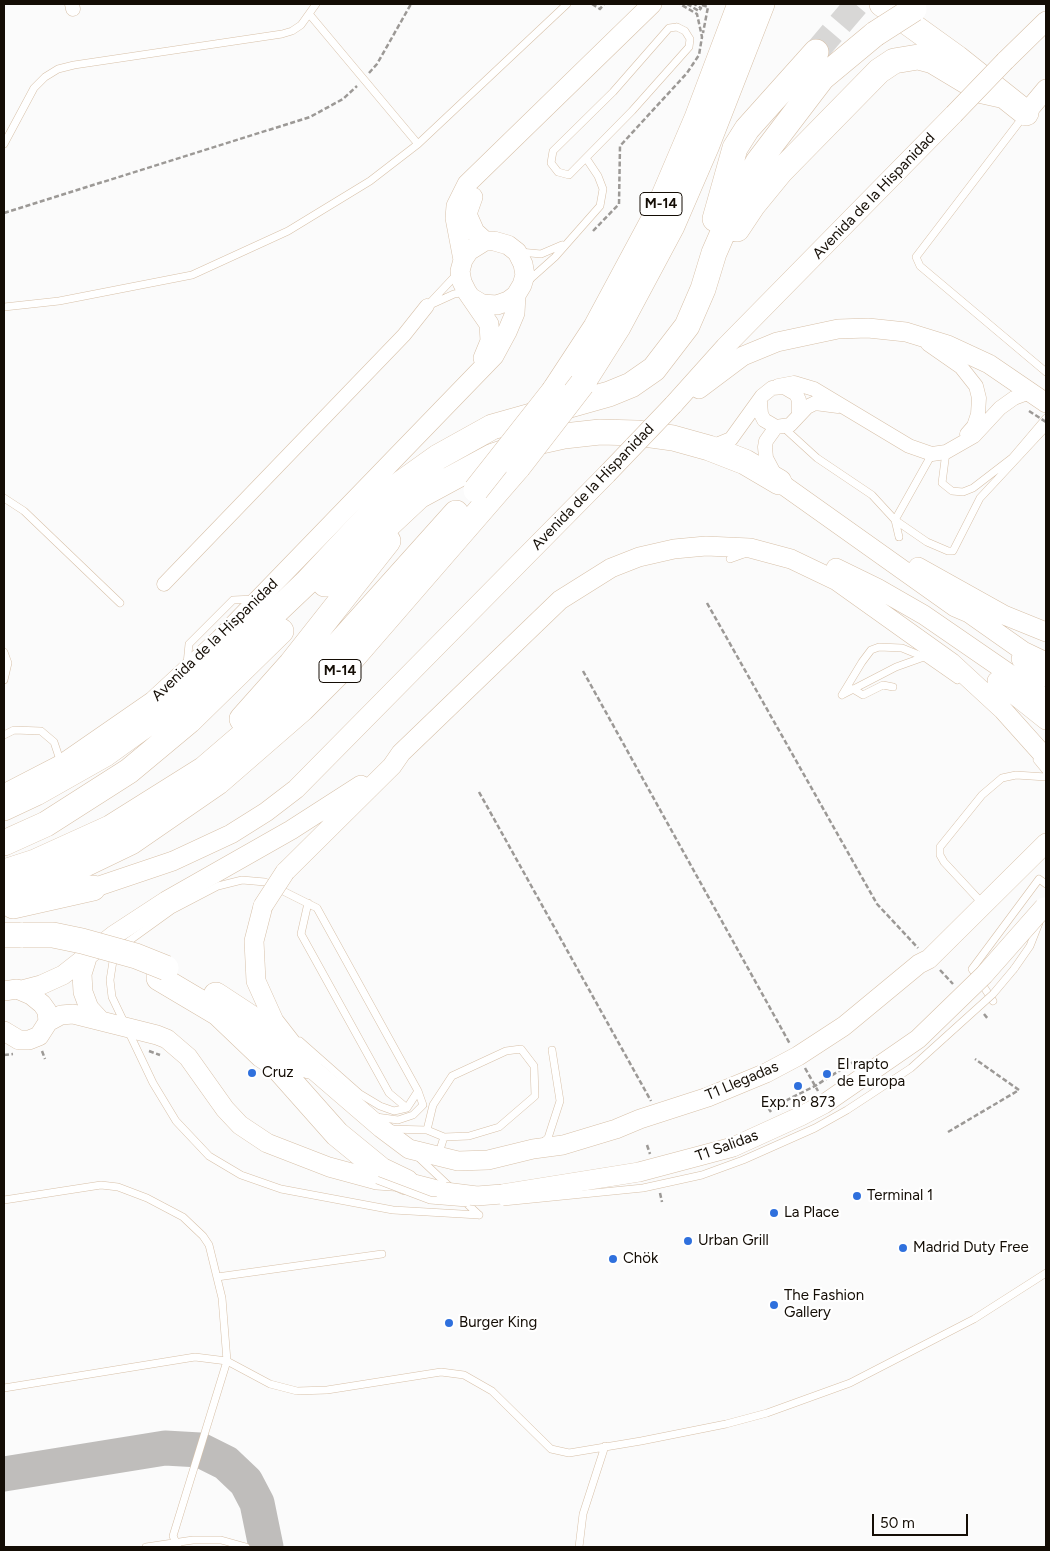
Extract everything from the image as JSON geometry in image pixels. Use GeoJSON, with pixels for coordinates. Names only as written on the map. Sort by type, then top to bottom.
{"type":"FeatureCollection","features":[{"type":"Feature","properties":{"kind":"highway","name":"M-14"},"geometry":{"type":"LineString","coordinates":[[4,872],[35,862],[110,828],[204,769],[275,708],[334,650],[468,481],[554,391],[596,327],[654,219],[697,118],[740,4]]}},
{"type":"Feature","properties":{"kind":"highway","name":"M-14"},"geometry":{"type":"LineString","coordinates":[[4,896],[77,868],[132,842],[218,782],[302,709],[349,662],[518,467],[582,384],[618,327],[672,226],[708,145],[762,4]]}},
{"type":"Feature","properties":{"kind":"highway"},"geometry":{"type":"LineString","coordinates":[[882,4],[957,58],[1001,95],[1026,113]]}},
{"type":"Feature","properties":{"kind":"highway"},"geometry":{"type":"LineString","coordinates":[[4,808],[36,793],[105,754],[191,692],[307,582],[396,487],[438,457],[492,427],[609,394],[631,385],[654,369],[687,326],[703,289],[718,244],[738,198],[758,162],[822,78],[875,34],[918,6]]}},
{"type":"Feature","properties":{"kind":"highway"},"geometry":{"type":"LineString","coordinates":[[673,343],[713,229],[735,148],[747,129],[816,52]]}},
{"type":"Feature","properties":{"kind":"highway"},"geometry":{"type":"LineString","coordinates":[[703,289],[753,205],[780,172],[879,71],[894,62],[918,57],[933,61],[983,91],[1001,95]]}},
{"type":"Feature","properties":{"kind":"highway"},"geometry":{"type":"LineString","coordinates":[[4,843],[46,824],[129,771],[234,680],[325,584],[419,496],[468,481],[493,456],[528,444],[573,435],[600,432],[637,433],[673,438],[709,448],[745,462],[779,482]]}},
{"type":"Feature","properties":{"kind":"highway"},"geometry":{"type":"LineString","coordinates":[[325,584],[368,532],[438,457]]}},
{"type":"Feature","properties":{"kind":"highway"},"geometry":{"type":"LineString","coordinates":[[4,909],[93,888]]}},
{"type":"Feature","properties":{"kind":"highway"},"geometry":{"type":"LineString","coordinates":[[13,935],[102,954],[162,973],[219,996],[251,1018],[297,1059],[309,1066]]}},
{"type":"Feature","properties":{"kind":"highway"},"geometry":{"type":"LineString","coordinates":[[162,973],[218,1013],[262,1055],[274,1063],[337,1134],[382,1170],[406,1182]]}},
{"type":"Feature","properties":{"kind":"street"},"geometry":{"type":"LineString","coordinates":[[462,265],[469,251],[485,241],[494,241],[508,245],[517,252],[524,264],[525,275],[519,290],[508,301],[497,305],[482,304],[470,295],[462,282],[462,265],[455,218],[456,206],[467,184],[481,169],[508,146],[652,4]]}},
{"type":"Feature","properties":{"kind":"street","name":"Avenida de la Hispanidad"},"geometry":{"type":"LineString","coordinates":[[93,888],[173,861],[231,834],[266,812],[296,789],[607,474],[678,400],[725,347],[1046,21]]}},
{"type":"Feature","properties":{"kind":"street"},"geometry":{"type":"LineString","coordinates":[[1026,113],[1046,89]]}},
{"type":"Feature","properties":{"kind":"street"},"geometry":{"type":"LineString","coordinates":[[485,241],[470,223],[467,214],[468,209],[477,189],[508,146]]}},
{"type":"Feature","properties":{"kind":"street","name":"Avenida de la Hispanidad"},"geometry":{"type":"LineString","coordinates":[[4,794],[62,764],[153,701],[260,599],[494,356],[515,313],[519,290]]}},
{"type":"Feature","properties":{"kind":"street","name":"Avenida de la Hispanidad"},"geometry":{"type":"LineString","coordinates":[[470,295],[489,324],[490,341],[475,376]]}},
{"type":"Feature","properties":{"kind":"street"},"geometry":{"type":"LineString","coordinates":[[164,584],[404,335],[427,306]]}},
{"type":"Feature","properties":{"kind":"street"},"geometry":{"type":"LineString","coordinates":[[678,400],[699,389],[743,356],[776,342],[838,329],[868,328],[906,332],[948,344],[989,364],[1035,400]]}},
{"type":"Feature","properties":{"kind":"street"},"geometry":{"type":"LineString","coordinates":[[906,332],[943,352],[961,367],[976,386],[979,398],[978,414],[974,426],[958,444]]}},
{"type":"Feature","properties":{"kind":"street"},"geometry":{"type":"LineString","coordinates":[[709,448],[731,439],[760,402],[766,391],[786,383],[803,384],[909,446],[932,454],[946,452],[974,436],[1000,408],[1014,398],[1035,400]]}},
{"type":"Feature","properties":{"kind":"street"},"geometry":{"type":"LineString","coordinates":[[778,386],[791,389],[796,394],[800,400],[799,414]]}},
{"type":"Feature","properties":{"kind":"street"},"geometry":{"type":"LineString","coordinates":[[760,402],[761,414],[764,420],[780,427]]}},
{"type":"Feature","properties":{"kind":"street"},"geometry":{"type":"LineString","coordinates":[[848,410],[831,404],[815,403],[799,414],[790,425],[780,427],[766,441],[765,447],[770,469],[779,482],[955,607],[969,613],[1023,651],[1046,662]]}},
{"type":"Feature","properties":{"kind":"street"},"geometry":{"type":"LineString","coordinates":[[869,545],[905,559],[1004,615],[1046,632]]}},
{"type":"Feature","properties":{"kind":"street"},"geometry":{"type":"LineString","coordinates":[[11,988],[41,985],[63,975],[114,935],[166,900],[291,830],[356,790],[387,762],[401,753],[537,620],[560,600],[592,579],[621,564],[657,552],[706,546],[750,548],[791,559],[812,568],[856,593],[873,599],[976,666],[1028,704],[1046,720]]}},
{"type":"Feature","properties":{"kind":"street"},"geometry":{"type":"LineString","coordinates":[[812,568],[835,568],[877,588],[924,616],[1046,699]]}},
{"type":"Feature","properties":{"kind":"street"},"geometry":{"type":"LineString","coordinates":[[856,593],[868,604],[940,654],[975,683],[1003,710],[1046,758]]}},
{"type":"Feature","properties":{"kind":"street"},"geometry":{"type":"LineString","coordinates":[[955,607],[965,619],[1046,677]]}},
{"type":"Feature","properties":{"kind":"street","name":"T1 Llegadas"},"geometry":{"type":"LineString","coordinates":[[401,753],[392,766],[285,872],[263,906],[256,926],[253,964],[258,989],[274,1021],[309,1066],[365,1115],[410,1149],[438,1158],[458,1161],[488,1160],[533,1149],[563,1145],[708,1097],[800,1059],[844,1026],[919,964],[929,959],[985,906],[1035,852],[1046,844]]}},
{"type":"Feature","properties":{"kind":"street","name":"Avenida de la Hispanidad"},"geometry":{"type":"LineString","coordinates":[[4,790],[42,776]]}},
{"type":"Feature","properties":{"kind":"street","name":"T1 Salidas"},"geometry":{"type":"LineString","coordinates":[[48,1022],[61,1016],[73,1014],[88,1020],[126,1026],[157,1035],[179,1049],[195,1065],[225,1109],[253,1135],[286,1152],[329,1167],[377,1180],[406,1182],[445,1192],[477,1196],[569,1184],[639,1172],[733,1147],[802,1116],[849,1088],[918,1040],[962,989],[1045,906]]}},
{"type":"Feature","properties":{"kind":"street"},"geometry":{"type":"LineString","coordinates":[[87,958],[82,974],[83,992],[90,1008],[101,1021]]}},
{"type":"Feature","properties":{"kind":"street"},"geometry":{"type":"LineString","coordinates":[[4,1031],[19,1040],[29,1040],[39,1036],[48,1022],[47,1011],[42,1004],[11,988]]}},
{"type":"Feature","properties":{"kind":"lane"},"geometry":{"type":"LineString","coordinates":[[4,144],[34,88],[45,77],[58,70],[74,65],[292,32],[310,15],[316,4]]}},
{"type":"Feature","properties":{"kind":"lane"},"geometry":{"type":"LineString","coordinates":[[4,307],[59,301],[192,275],[288,231],[370,181],[418,144],[567,4]]}},
{"type":"Feature","properties":{"kind":"lane"},"geometry":{"type":"LineString","coordinates":[[310,15],[418,144]]}},
{"type":"Feature","properties":{"kind":"lane"},"geometry":{"type":"LineString","coordinates":[[677,27],[685,31],[690,39],[690,47],[586,158],[569,176],[558,172],[551,163],[553,151],[613,92],[670,28],[677,27]]}},
{"type":"Feature","properties":{"kind":"lane"},"geometry":{"type":"LineString","coordinates":[[1026,113],[916,257],[920,266],[1046,372]]}},
{"type":"Feature","properties":{"kind":"lane"},"geometry":{"type":"LineString","coordinates":[[519,290],[555,257],[580,226],[600,206],[603,200],[603,189],[598,176],[586,158]]}},
{"type":"Feature","properties":{"kind":"lane"},"geometry":{"type":"LineString","coordinates":[[517,252],[541,254],[565,244]]}},
{"type":"Feature","properties":{"kind":"lane"},"geometry":{"type":"LineString","coordinates":[[427,306],[462,265]]}},
{"type":"Feature","properties":{"kind":"lane"},"geometry":{"type":"LineString","coordinates":[[427,306],[454,294],[470,295]]}},
{"type":"Feature","properties":{"kind":"lane"},"geometry":{"type":"LineString","coordinates":[[946,452],[942,483],[952,491],[963,492],[973,488],[1012,458],[1046,418]]}},
{"type":"Feature","properties":{"kind":"lane"},"geometry":{"type":"LineString","coordinates":[[780,427],[817,458],[872,495],[894,520],[926,542],[948,551],[953,551],[980,498],[1046,427]]}},
{"type":"Feature","properties":{"kind":"lane"},"geometry":{"type":"LineString","coordinates":[[899,537],[894,520],[932,454]]}},
{"type":"Feature","properties":{"kind":"lane"},"geometry":{"type":"LineString","coordinates":[[4,498],[24,511],[120,603]]}},
{"type":"Feature","properties":{"kind":"lane"},"geometry":{"type":"LineString","coordinates":[[730,559],[743,554],[750,548]]}},
{"type":"Feature","properties":{"kind":"lane"},"geometry":{"type":"LineString","coordinates":[[924,657],[896,667],[842,695],[866,656],[879,647],[902,648],[924,657],[975,695],[1003,721],[1046,771]]}},
{"type":"Feature","properties":{"kind":"lane"},"geometry":{"type":"LineString","coordinates":[[4,652],[8,663],[4,680]]}},
{"type":"Feature","properties":{"kind":"lane"},"geometry":{"type":"LineString","coordinates":[[853,690],[864,695],[883,685],[893,686]]}},
{"type":"Feature","properties":{"kind":"lane"},"geometry":{"type":"LineString","coordinates":[[4,735],[14,730],[41,731],[54,742],[62,764]]}},
{"type":"Feature","properties":{"kind":"lane"},"geometry":{"type":"LineString","coordinates":[[985,906],[944,862],[940,855],[940,847],[982,795],[998,782],[1016,775],[1046,777]]}},
{"type":"Feature","properties":{"kind":"lane"},"geometry":{"type":"LineString","coordinates":[[993,1001],[972,969],[1039,879],[1046,884]]}},
{"type":"Feature","properties":{"kind":"lane"},"geometry":{"type":"LineString","coordinates":[[365,1115],[398,1120],[414,1115],[423,1105],[418,1091],[317,908],[308,902],[265,882],[242,880],[218,886],[172,910],[129,941],[114,961],[110,980],[112,997],[153,1083],[176,1121],[209,1156],[241,1175],[281,1189],[367,1206],[417,1213],[479,1215],[410,1149]]}},
{"type":"Feature","properties":{"kind":"lane"},"geometry":{"type":"LineString","coordinates":[[308,902],[301,934],[389,1093],[407,1108]]}},
{"type":"Feature","properties":{"kind":"lane"},"geometry":{"type":"LineString","coordinates":[[356,1164],[377,1180],[430,1200],[450,1203],[511,1202],[643,1188],[702,1174],[743,1160],[815,1128],[847,1110],[926,1055],[993,994],[1014,969],[1030,946],[1045,906]]}},
{"type":"Feature","properties":{"kind":"lane"},"geometry":{"type":"LineString","coordinates":[[274,1021],[360,1094],[394,1111],[407,1108],[418,1091]]}},
{"type":"Feature","properties":{"kind":"lane"},"geometry":{"type":"LineString","coordinates":[[381,1128],[427,1130],[444,1137],[469,1136],[499,1127],[535,1096],[534,1066],[521,1049],[506,1051],[452,1076],[433,1105],[427,1130]]}},
{"type":"Feature","properties":{"kind":"lane"},"geometry":{"type":"LineString","coordinates":[[533,1149],[548,1138],[560,1101],[552,1050]]}},
{"type":"Feature","properties":{"kind":"lane"},"geometry":{"type":"LineString","coordinates":[[262,1055],[269,1068],[286,1089]]}},
{"type":"Feature","properties":{"kind":"lane"},"geometry":{"type":"LineString","coordinates":[[438,1158],[444,1137]]}},
{"type":"Feature","properties":{"kind":"lane"},"geometry":{"type":"LineString","coordinates":[[4,1200],[101,1185],[134,1193],[172,1210],[193,1226],[209,1245],[222,1298],[227,1361],[173,1536],[176,1545]]}},
{"type":"Feature","properties":{"kind":"lane"},"geometry":{"type":"LineString","coordinates":[[217,1277],[382,1254]]}},
{"type":"Feature","properties":{"kind":"lane"},"geometry":{"type":"LineString","coordinates":[[4,1388],[195,1357],[227,1361],[270,1384],[297,1391],[327,1390],[452,1372],[484,1384],[551,1449],[568,1453],[726,1424],[767,1413],[850,1383],[966,1324],[1046,1273]]}},
{"type":"Feature","properties":{"kind":"lane"},"geometry":{"type":"LineString","coordinates":[[579,1547],[583,1514],[605,1446]]}},
{"type":"Feature","properties":{"kind":"lane"},"geometry":{"type":"LineString","coordinates":[[146,1547],[221,1540],[246,1547]]}},
{"type":"Feature","properties":{"kind":"path"},"geometry":{"type":"LineString","coordinates":[[4,213],[310,117],[343,99],[364,80],[377,64],[411,4]]}},
{"type":"Feature","properties":{"kind":"path"},"geometry":{"type":"LineString","coordinates":[[592,4],[600,9],[604,4]]}},
{"type":"Feature","properties":{"kind":"path"},"geometry":{"type":"LineString","coordinates":[[680,4],[697,14],[702,37]]}},
{"type":"Feature","properties":{"kind":"path"},"geometry":{"type":"LineString","coordinates":[[687,4],[699,11],[701,8],[694,4]]}},
{"type":"Feature","properties":{"kind":"path"},"geometry":{"type":"LineString","coordinates":[[580,226],[589,234],[619,204],[620,146],[687,74],[699,55],[708,7],[702,4]]}},
{"type":"Feature","properties":{"kind":"path"},"geometry":{"type":"LineString","coordinates":[[1035,400],[1046,422]]}},
{"type":"Feature","properties":{"kind":"path"},"geometry":{"type":"LineString","coordinates":[[706,603],[877,904],[929,959],[962,989]]}},
{"type":"Feature","properties":{"kind":"path"},"geometry":{"type":"LineString","coordinates":[[583,671],[820,1094]]}},
{"type":"Feature","properties":{"kind":"path"},"geometry":{"type":"LineString","coordinates":[[479,792],[654,1106]]}},
{"type":"Feature","properties":{"kind":"path"},"geometry":{"type":"LineString","coordinates":[[981,1012],[988,1018]]}},
{"type":"Feature","properties":{"kind":"path"},"geometry":{"type":"LineString","coordinates":[[948,1132],[1019,1090],[975,1059]]}},
{"type":"Feature","properties":{"kind":"path"},"geometry":{"type":"LineString","coordinates":[[771,1112],[769,1109],[815,1086],[853,1062],[856,1065]]}},
{"type":"Feature","properties":{"kind":"taxiway"},"geometry":{"type":"LineString","coordinates":[[4,1474],[165,1448],[200,1450],[226,1463],[246,1482],[257,1503],[266,1547]]}},
{"type":"Feature","properties":{"kind":"tunnel"},"geometry":{"type":"LineString","coordinates":[[816,52],[857,4]]}},
{"type":"Feature","properties":{"kind":"place","name":"Cruz"},"geometry":{"type":"Point","coordinates":[252,1073]}},
{"type":"Feature","properties":{"kind":"place","name":"El rapto de Europa"},"geometry":{"type":"Point","coordinates":[827,1074]}},
{"type":"Feature","properties":{"kind":"place","name":"Exp. nº 873"},"geometry":{"type":"Point","coordinates":[798,1086]}},
{"type":"Feature","properties":{"kind":"place","name":"Terminal 1"},"geometry":{"type":"Point","coordinates":[857,1196]}},
{"type":"Feature","properties":{"kind":"place","name":"La Place"},"geometry":{"type":"Point","coordinates":[774,1213]}},
{"type":"Feature","properties":{"kind":"place","name":"Urban Grill"},"geometry":{"type":"Point","coordinates":[688,1241]}},
{"type":"Feature","properties":{"kind":"place","name":"Madrid Duty Free"},"geometry":{"type":"Point","coordinates":[903,1248]}},
{"type":"Feature","properties":{"kind":"place","name":"Chök"},"geometry":{"type":"Point","coordinates":[613,1259]}},
{"type":"Feature","properties":{"kind":"place","name":"The Fashion Gallery"},"geometry":{"type":"Point","coordinates":[774,1305]}},
{"type":"Feature","properties":{"kind":"place","name":"Burger King"},"geometry":{"type":"Point","coordinates":[449,1323]}}]}
